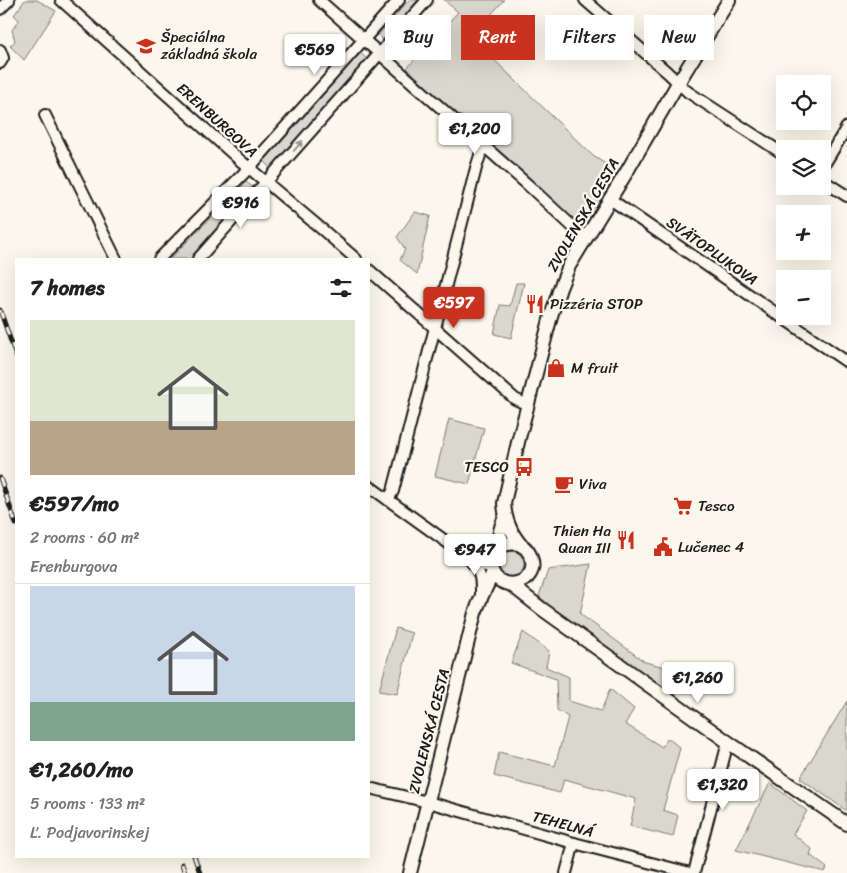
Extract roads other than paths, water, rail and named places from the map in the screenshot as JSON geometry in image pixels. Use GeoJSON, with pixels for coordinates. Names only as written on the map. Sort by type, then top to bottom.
{"type":"FeatureCollection","features":[{"type":"Feature","properties":{"kind":"street"},"geometry":{"type":"LineString","coordinates":[[0,9],[9,0]]}},
{"type":"Feature","properties":{"kind":"street","name":"ERENBURGOVA"},"geometry":{"type":"LineString","coordinates":[[61,0],[266,183],[355,258]]}},
{"type":"Feature","properties":{"kind":"street"},"geometry":{"type":"LineString","coordinates":[[319,0],[586,237]]}},
{"type":"Feature","properties":{"kind":"street"},"geometry":{"type":"LineString","coordinates":[[160,258],[250,168],[399,0]]}},
{"type":"Feature","properties":{"kind":"street"},"geometry":{"type":"LineString","coordinates":[[199,258],[428,0]]}},
{"type":"Feature","properties":{"kind":"street"},"geometry":{"type":"LineString","coordinates":[[585,0],[688,92],[776,150]]}},
{"type":"Feature","properties":{"kind":"street","name":"ZVOLENSKÁ CESTA"},"geometry":{"type":"LineString","coordinates":[[535,603],[529,588],[528,577],[531,572],[532,561],[528,552],[516,540],[505,517],[504,503],[551,316],[560,288],[569,266],[586,237],[729,0]]}},
{"type":"Feature","properties":{"kind":"street"},"geometry":{"type":"LineString","coordinates":[[0,50],[3,58],[0,63]]}},
{"type":"Feature","properties":{"kind":"street"},"geometry":{"type":"LineString","coordinates":[[45,115],[116,258]]}},
{"type":"Feature","properties":{"kind":"street"},"geometry":{"type":"LineString","coordinates":[[831,153],[847,127]]}},
{"type":"Feature","properties":{"kind":"street"},"geometry":{"type":"LineString","coordinates":[[388,500],[393,490],[483,146]]}},
{"type":"Feature","properties":{"kind":"street"},"geometry":{"type":"LineString","coordinates":[[831,186],[847,196]]}},
{"type":"Feature","properties":{"kind":"street","name":"SVÄTOPLUKOVA"},"geometry":{"type":"LineString","coordinates":[[610,199],[847,362]]}},
{"type":"Feature","properties":{"kind":"street"},"geometry":{"type":"LineString","coordinates":[[370,271],[515,399],[528,405]]}},
{"type":"Feature","properties":{"kind":"street"},"geometry":{"type":"LineString","coordinates":[[370,487],[469,558],[493,571],[498,579],[535,603],[728,742],[847,824]]}},
{"type":"Feature","properties":{"kind":"street","name":"ZVOLENSKÁ CESTA"},"geometry":{"type":"LineString","coordinates":[[410,873],[471,628],[493,571],[491,564],[505,517]]}},
{"type":"Feature","properties":{"kind":"street"},"geometry":{"type":"LineString","coordinates":[[469,558],[481,558],[509,543],[516,543],[522,546]]}},
{"type":"Feature","properties":{"kind":"street"},"geometry":{"type":"LineString","coordinates":[[469,558],[481,577],[481,598]]}},
{"type":"Feature","properties":{"kind":"street"},"geometry":{"type":"LineString","coordinates":[[481,598],[490,590],[507,584],[520,583],[528,577]]}},
{"type":"Feature","properties":{"kind":"street"},"geometry":{"type":"LineString","coordinates":[[694,873],[728,742]]}},
{"type":"Feature","properties":{"kind":"street","name":"TEHELNÁ"},"geometry":{"type":"LineString","coordinates":[[370,788],[428,802],[690,873]]}},
{"type":"Feature","properties":{"kind":"street"},"geometry":{"type":"LineString","coordinates":[[566,873],[574,843]]}},
{"type":"Feature","properties":{"kind":"railway"},"geometry":{"type":"LineString","coordinates":[[0,310],[15,353]]}},
{"type":"Feature","properties":{"kind":"railway"},"geometry":{"type":"LineString","coordinates":[[0,478],[15,521]]}},
{"type":"Feature","properties":{"kind":"railway"},"geometry":{"type":"LineString","coordinates":[[195,858],[200,873]]}},
{"type":"Feature","properties":{"kind":"railway"},"geometry":{"type":"LineString","coordinates":[[182,864],[185,873]]}},
{"type":"Feature","properties":{"kind":"place","name":"Špeciálna základná škola"},"geometry":{"type":"Point","coordinates":[146,46]}},
{"type":"Feature","properties":{"kind":"place","name":"Pizzéria STOP"},"geometry":{"type":"Point","coordinates":[535,304]}},
{"type":"Feature","properties":{"kind":"place","name":"M fruit"},"geometry":{"type":"Point","coordinates":[556,368]}},
{"type":"Feature","properties":{"kind":"place","name":"TESCO"},"geometry":{"type":"Point","coordinates":[524,467]}},
{"type":"Feature","properties":{"kind":"place","name":"Viva"},"geometry":{"type":"Point","coordinates":[564,484]}},
{"type":"Feature","properties":{"kind":"place","name":"Tesco"},"geometry":{"type":"Point","coordinates":[683,506]}},
{"type":"Feature","properties":{"kind":"place","name":"Thien Ha Quan III"},"geometry":{"type":"Point","coordinates":[626,540]}},
{"type":"Feature","properties":{"kind":"place","name":"Lučenec 4"},"geometry":{"type":"Point","coordinates":[663,547]}}]}
